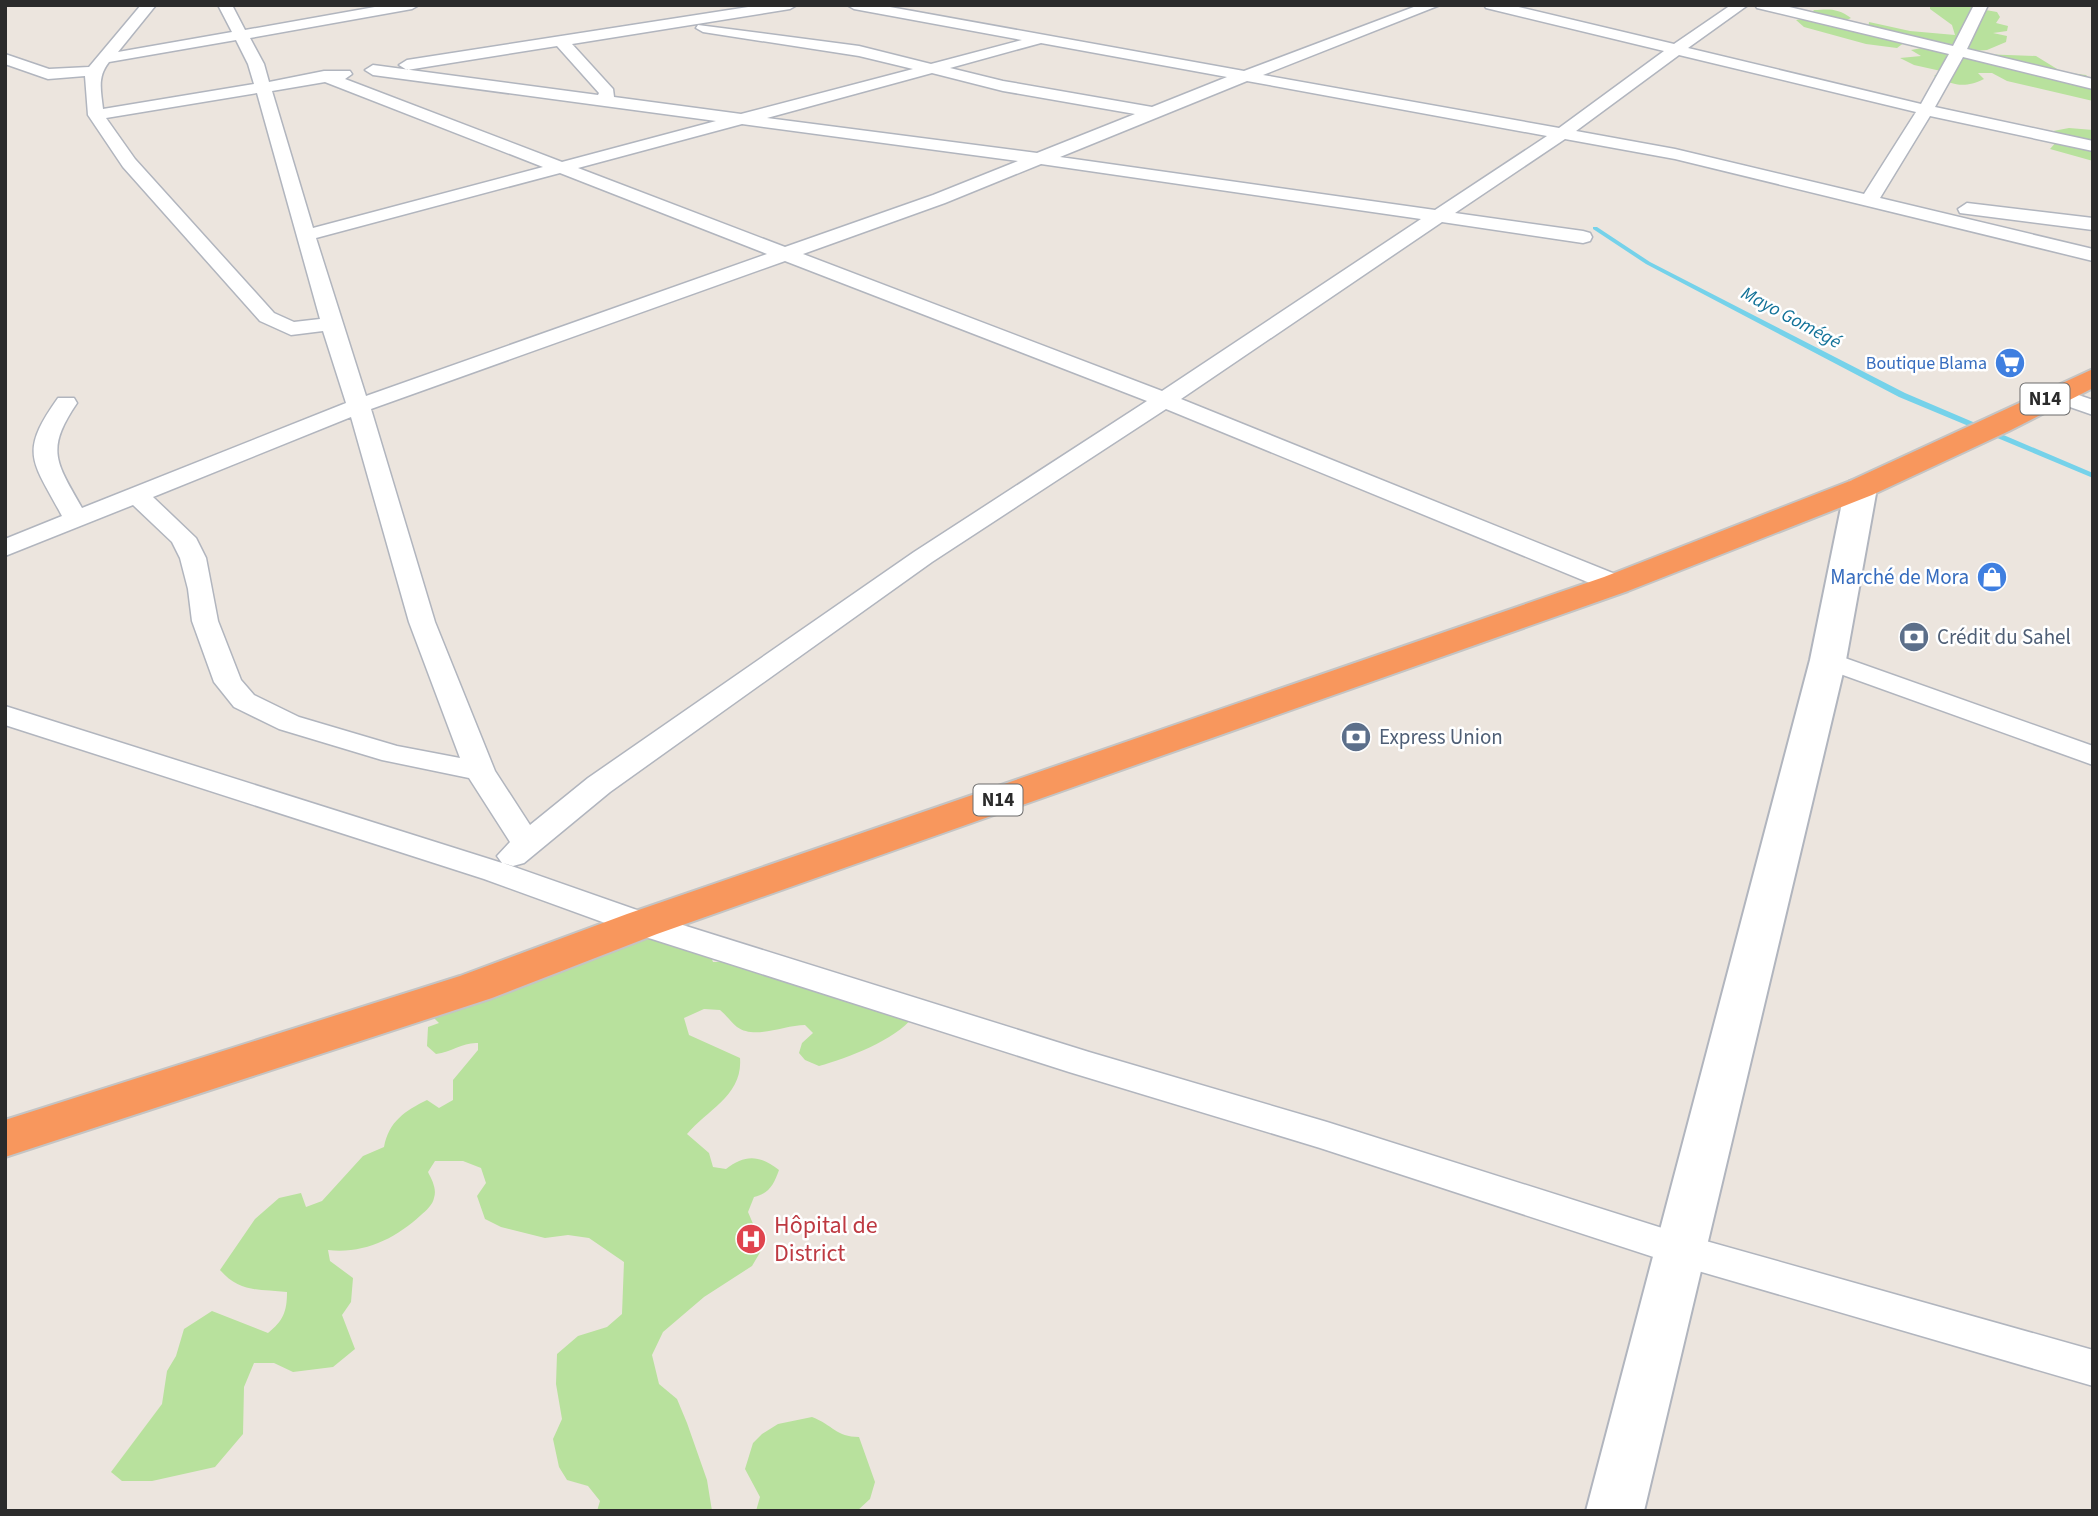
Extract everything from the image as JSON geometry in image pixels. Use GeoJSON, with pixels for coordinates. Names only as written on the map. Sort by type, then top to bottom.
{"type":"FeatureCollection","features":[{"type":"Feature","properties":{"kind":"highway","name":"N14"},"geometry":{"type":"LineString","coordinates":[[5,1139],[476,987],[642,924],[1616,584],[1861,488],[2093,377]]}},
{"type":"Feature","properties":{"kind":"street"},"geometry":{"type":"LineString","coordinates":[[149,5],[98,64],[92,80],[96,115],[129,163],[267,317],[291,329],[332,323]]}},
{"type":"Feature","properties":{"kind":"street"},"geometry":{"type":"LineString","coordinates":[[225,5],[256,64],[422,622],[480,771],[527,844]]}},
{"type":"Feature","properties":{"kind":"street"},"geometry":{"type":"LineString","coordinates":[[5,59],[48,74],[412,5]]}},
{"type":"Feature","properties":{"kind":"street"},"geometry":{"type":"LineString","coordinates":[[96,115],[324,76],[790,5]]}},
{"type":"Feature","properties":{"kind":"street"},"geometry":{"type":"LineString","coordinates":[[854,5],[1675,154],[2093,255]]}},
{"type":"Feature","properties":{"kind":"street"},"geometry":{"type":"LineString","coordinates":[[5,548],[138,497],[359,406],[787,255],[1433,5]]}},
{"type":"Feature","properties":{"kind":"street"},"geometry":{"type":"LineString","coordinates":[[1491,5],[1927,110],[2093,146]]}},
{"type":"Feature","properties":{"kind":"street"},"geometry":{"type":"LineString","coordinates":[[495,873],[599,785],[775,659],[923,557],[1164,400],[1564,132],[1741,5]]}},
{"type":"Feature","properties":{"kind":"street"},"geometry":{"type":"LineString","coordinates":[[1762,5],[2093,84]]}},
{"type":"Feature","properties":{"kind":"street"},"geometry":{"type":"LineString","coordinates":[[1870,199],[1927,110],[1960,51],[1981,5]]}},
{"type":"Feature","properties":{"kind":"street"},"geometry":{"type":"LineString","coordinates":[[670,23],[859,51],[1003,86],[1157,113]]}},
{"type":"Feature","properties":{"kind":"street"},"geometry":{"type":"LineString","coordinates":[[306,235],[1042,39]]}},
{"type":"Feature","properties":{"kind":"street"},"geometry":{"type":"LineString","coordinates":[[560,40],[607,92],[605,100]]}},
{"type":"Feature","properties":{"kind":"street"},"geometry":{"type":"LineString","coordinates":[[373,70],[1040,159],[1583,237]]}},
{"type":"Feature","properties":{"kind":"street"},"geometry":{"type":"LineString","coordinates":[[324,76],[1164,400],[1616,584]]}},
{"type":"Feature","properties":{"kind":"street"},"geometry":{"type":"LineString","coordinates":[[1922,212],[1938,208],[1978,209],[2093,224]]}},
{"type":"Feature","properties":{"kind":"street"},"geometry":{"type":"LineString","coordinates":[[2055,394],[2093,408]]}},
{"type":"Feature","properties":{"kind":"street"},"geometry":{"type":"LineString","coordinates":[[66,403],[52,422],[44,448],[47,461],[76,520]]}},
{"type":"Feature","properties":{"kind":"street"},"geometry":{"type":"LineString","coordinates":[[1615,1511],[1828,660],[1861,488]]}},
{"type":"Feature","properties":{"kind":"street"},"geometry":{"type":"LineString","coordinates":[[138,497],[183,538],[201,589],[205,621],[228,682],[244,701],[289,723],[392,754],[480,771]]}},
{"type":"Feature","properties":{"kind":"street"},"geometry":{"type":"LineString","coordinates":[[1828,660],[2093,757]]}},
{"type":"Feature","properties":{"kind":"street"},"geometry":{"type":"LineString","coordinates":[[5,715],[495,873],[642,924],[1082,1063],[1327,1136],[1681,1250],[2093,1368]]}},
{"type":"Feature","properties":{"kind":"green space"},"geometry":{"type":"Polygon","coordinates":[[[1930,5],[1975,5],[1980,9],[1997,12],[2000,17],[1996,23],[2008,26],[2007,31],[1993,33],[2007,36],[2006,42],[1987,50],[1974,51],[1981,54],[2036,56],[2062,72],[2086,75],[2093,82],[2093,101],[2007,81],[1992,73],[1978,73],[1984,79],[1970,84],[1954,84],[1934,76],[1941,71],[1914,65],[1900,58],[1921,56],[1911,50],[1932,46],[1905,42],[1897,48],[1866,44],[1804,27],[1796,20],[1807,18],[1814,10],[1829,9],[1842,12],[1851,18],[1842,22],[1868,31],[1869,22],[1910,31],[1955,35],[1952,25],[1930,9],[1930,5]]]}},
{"type":"Feature","properties":{"kind":"green space"},"geometry":{"type":"Polygon","coordinates":[[[2069,128],[2093,130],[2093,161],[2050,149],[2057,141],[2048,132],[2069,128]]]}},
{"type":"Feature","properties":{"kind":"green space"},"geometry":{"type":"Polygon","coordinates":[[[616,926],[706,944],[713,962],[736,962],[913,1017],[883,1041],[819,1066],[805,1060],[799,1053],[802,1043],[813,1033],[805,1025],[761,1032],[744,1031],[720,1010],[704,1009],[684,1018],[689,1035],[740,1058],[736,1082],[730,1092],[687,1134],[709,1153],[713,1167],[726,1169],[740,1161],[753,1158],[765,1161],[779,1170],[771,1187],[754,1197],[748,1212],[754,1226],[764,1232],[765,1244],[752,1266],[704,1297],[663,1332],[652,1355],[659,1384],[677,1399],[687,1423],[707,1480],[712,1511],[597,1511],[600,1501],[588,1486],[567,1480],[559,1467],[553,1439],[562,1419],[556,1384],[557,1354],[578,1336],[607,1327],[622,1314],[624,1262],[589,1238],[568,1235],[545,1238],[501,1227],[485,1219],[477,1196],[486,1183],[481,1168],[463,1161],[435,1161],[428,1172],[435,1195],[432,1203],[401,1231],[366,1247],[328,1250],[330,1261],[353,1278],[351,1302],[342,1315],[355,1349],[333,1367],[293,1372],[274,1363],[254,1363],[244,1387],[243,1434],[215,1467],[152,1481],[122,1481],[111,1472],[162,1404],[167,1371],[176,1356],[184,1329],[212,1311],[268,1333],[281,1320],[287,1292],[243,1286],[235,1283],[220,1270],[255,1219],[279,1198],[301,1193],[306,1207],[322,1201],[363,1156],[384,1147],[390,1130],[405,1113],[427,1100],[439,1108],[453,1100],[453,1080],[478,1050],[478,1043],[436,1054],[427,1046],[428,1027],[439,1023],[433,1017],[616,926]]]}},
{"type":"Feature","properties":{"kind":"green space"},"geometry":{"type":"Polygon","coordinates":[[[812,1417],[840,1433],[859,1437],[875,1482],[870,1499],[857,1511],[756,1511],[760,1497],[745,1469],[753,1443],[778,1424],[812,1417]]]}},
{"type":"Feature","properties":{"kind":"waterway","name":"Mayo Gomégé"},"geometry":{"type":"LineString","coordinates":[[1595,228],[1648,263],[1902,395],[2093,476]]}},
{"type":"Feature","properties":{"kind":"place","name":"Boutique Blama"},"geometry":{"type":"Point","coordinates":[2010,363]}},
{"type":"Feature","properties":{"kind":"place","name":"Marché de Mora"},"geometry":{"type":"Point","coordinates":[1992,577]}},
{"type":"Feature","properties":{"kind":"place","name":"Crédit du Sahel"},"geometry":{"type":"Point","coordinates":[1914,637]}},
{"type":"Feature","properties":{"kind":"place","name":"Express Union"},"geometry":{"type":"Point","coordinates":[1356,737]}},
{"type":"Feature","properties":{"kind":"place","name":"Hôpital de District"},"geometry":{"type":"Point","coordinates":[751,1239]}}]}
